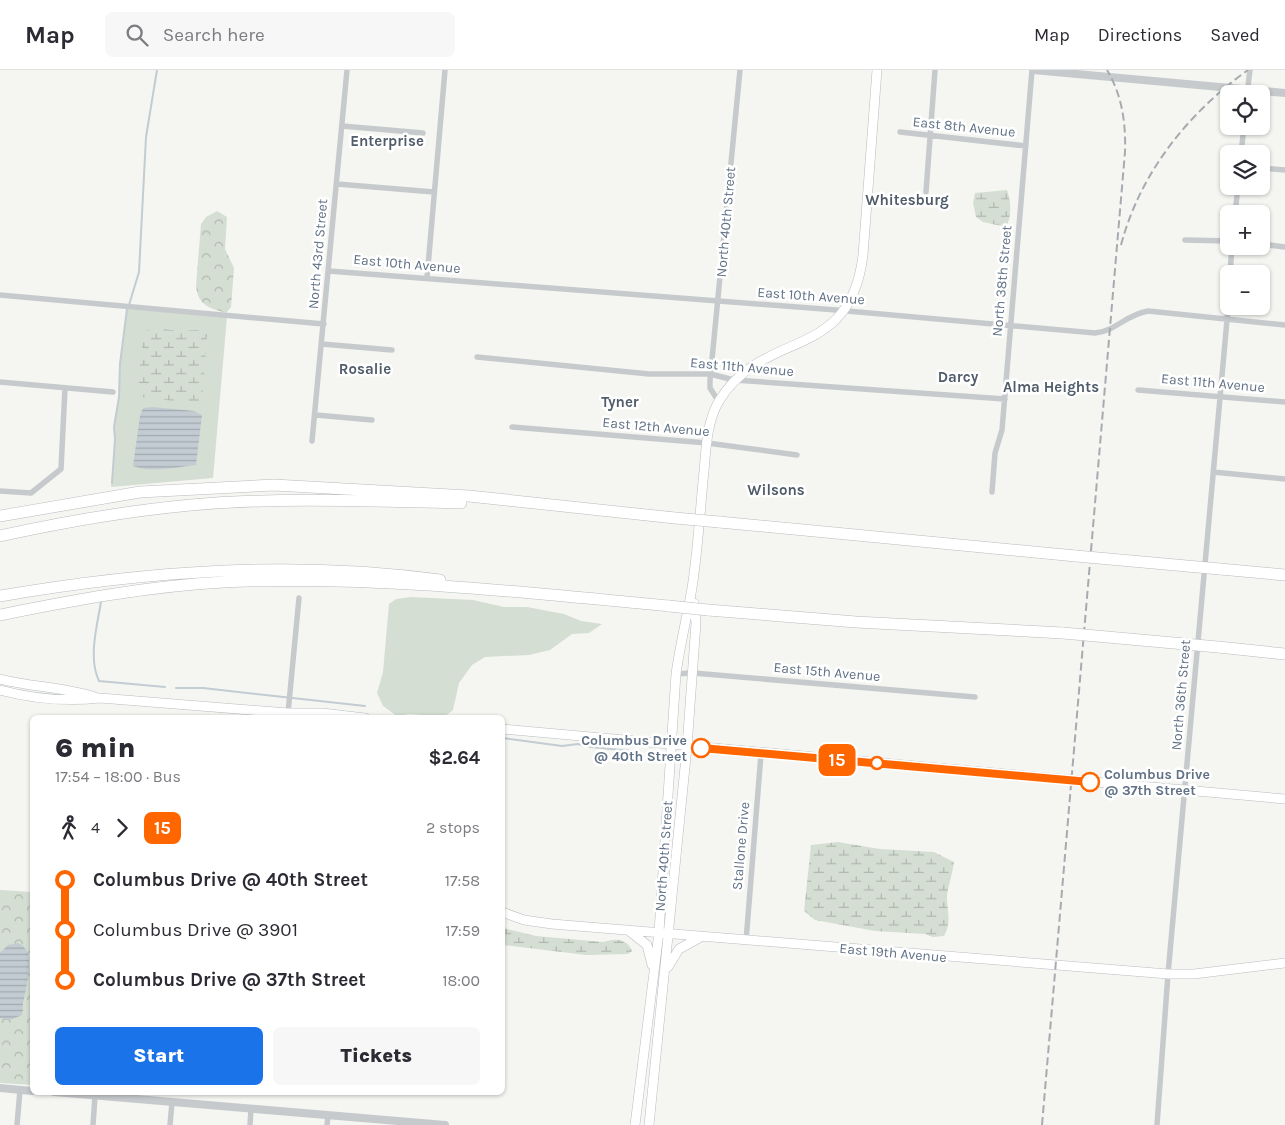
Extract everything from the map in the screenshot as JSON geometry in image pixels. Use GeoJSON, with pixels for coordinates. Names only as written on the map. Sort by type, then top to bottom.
{"type":"FeatureCollection","features":[{"type":"Feature","properties":{"kind":"highway"},"geometry":{"type":"LineString","coordinates":[[0,516],[140,492],[274,485],[408,492],[1285,576]]}},
{"type":"Feature","properties":{"kind":"highway"},"geometry":{"type":"LineString","coordinates":[[0,536],[62,522],[130,512],[252,501],[550,505]]}},
{"type":"Feature","properties":{"kind":"highway"},"geometry":{"type":"LineString","coordinates":[[0,596],[133,577],[282,569],[366,572],[529,593]]}},
{"type":"Feature","properties":{"kind":"highway"},"geometry":{"type":"LineString","coordinates":[[0,615],[106,595],[224,582],[350,582],[529,593],[856,622],[1063,633],[1218,646],[1285,654]]}},
{"type":"Feature","properties":{"kind":"highway"},"geometry":{"type":"LineString","coordinates":[[1218,646],[1285,649]]}},
{"type":"Feature","properties":{"kind":"main road","name":"North 40th Street"},"geometry":{"type":"LineString","coordinates":[[635,1125],[659,932],[676,674],[680,643],[692,588],[707,443],[712,419],[719,402],[734,380],[750,366],[819,335],[844,310],[857,284],[861,270],[877,70]]}},
{"type":"Feature","properties":{"kind":"main road","name":"North 40th Street"},"geometry":{"type":"LineString","coordinates":[[648,1125],[666,972],[687,747],[696,623],[692,588]]}},
{"type":"Feature","properties":{"kind":"main road"},"geometry":{"type":"LineString","coordinates":[[0,679],[36,687],[78,692],[100,698],[336,715]]}},
{"type":"Feature","properties":{"kind":"main road"},"geometry":{"type":"LineString","coordinates":[[0,690],[30,698]]}},
{"type":"Feature","properties":{"kind":"main road"},"geometry":{"type":"LineString","coordinates":[[0,696],[74,701],[100,698]]}},
{"type":"Feature","properties":{"kind":"main road"},"geometry":{"type":"LineString","coordinates":[[288,713],[296,715]]}},
{"type":"Feature","properties":{"kind":"main road"},"geometry":{"type":"LineString","coordinates":[[505,729],[761,754],[1285,799]]}},
{"type":"Feature","properties":{"kind":"main road","name":"East 19th Avenue"},"geometry":{"type":"LineString","coordinates":[[505,913],[538,922],[746,941],[1168,974],[1194,974],[1285,963]]}},
{"type":"Feature","properties":{"kind":"main road"},"geometry":{"type":"LineString","coordinates":[[625,929],[647,945],[654,971]]}},
{"type":"Feature","properties":{"kind":"main road"},"geometry":{"type":"LineString","coordinates":[[666,972],[679,949],[692,940],[704,937]]}},
{"type":"Feature","properties":{"kind":"street","name":"North 43rd Street"},"geometry":{"type":"LineString","coordinates":[[312,441],[316,416],[347,70]]}},
{"type":"Feature","properties":{"kind":"street"},"geometry":{"type":"LineString","coordinates":[[427,278],[445,70]]}},
{"type":"Feature","properties":{"kind":"street","name":"North 40th Street"},"geometry":{"type":"LineString","coordinates":[[710,374],[740,70]]}},
{"type":"Feature","properties":{"kind":"street"},"geometry":{"type":"LineString","coordinates":[[926,192],[935,70]]}},
{"type":"Feature","properties":{"kind":"street"},"geometry":{"type":"LineString","coordinates":[[1032,70],[1220,89]]}},
{"type":"Feature","properties":{"kind":"street","name":"North 38th Street"},"geometry":{"type":"LineString","coordinates":[[992,492],[995,452],[1002,433],[1032,70]]}},
{"type":"Feature","properties":{"kind":"street"},"geometry":{"type":"LineString","coordinates":[[1248,85],[1250,70]]}},
{"type":"Feature","properties":{"kind":"street"},"geometry":{"type":"LineString","coordinates":[[1270,93],[1285,93]]}},
{"type":"Feature","properties":{"kind":"street"},"geometry":{"type":"LineString","coordinates":[[342,126],[424,133]]}},
{"type":"Feature","properties":{"kind":"street","name":"East 8th Avenue"},"geometry":{"type":"LineString","coordinates":[[900,132],[1026,146]]}},
{"type":"Feature","properties":{"kind":"street"},"geometry":{"type":"LineString","coordinates":[[1270,169],[1285,170]]}},
{"type":"Feature","properties":{"kind":"street"},"geometry":{"type":"LineString","coordinates":[[337,184],[434,192]]}},
{"type":"Feature","properties":{"kind":"street"},"geometry":{"type":"LineString","coordinates":[[1185,240],[1220,242]]}},
{"type":"Feature","properties":{"kind":"street"},"geometry":{"type":"LineString","coordinates":[[1270,245],[1285,247]]}},
{"type":"Feature","properties":{"kind":"street","name":"East 10th Avenue"},"geometry":{"type":"LineString","coordinates":[[329,270],[844,310],[1095,333],[1109,331],[1130,316],[1148,312],[1285,325]]}},
{"type":"Feature","properties":{"kind":"street"},"geometry":{"type":"LineString","coordinates":[[0,296],[324,324]]}},
{"type":"Feature","properties":{"kind":"street","name":"North 36th Street"},"geometry":{"type":"LineString","coordinates":[[1157,1125],[1168,974],[1227,315]]}},
{"type":"Feature","properties":{"kind":"street"},"geometry":{"type":"LineString","coordinates":[[322,344],[392,350]]}},
{"type":"Feature","properties":{"kind":"street","name":"East 11th Avenue"},"geometry":{"type":"LineString","coordinates":[[477,357],[649,374],[710,374],[734,380],[1005,399]]}},
{"type":"Feature","properties":{"kind":"street"},"geometry":{"type":"LineString","coordinates":[[710,374],[710,388],[719,402]]}},
{"type":"Feature","properties":{"kind":"street"},"geometry":{"type":"LineString","coordinates":[[0,382],[113,392]]}},
{"type":"Feature","properties":{"kind":"street"},"geometry":{"type":"LineString","coordinates":[[0,491],[31,493],[61,469],[65,388]]}},
{"type":"Feature","properties":{"kind":"street","name":"East 11th Avenue"},"geometry":{"type":"LineString","coordinates":[[1138,390],[1220,395],[1285,402]]}},
{"type":"Feature","properties":{"kind":"street"},"geometry":{"type":"LineString","coordinates":[[316,416],[372,420]]}},
{"type":"Feature","properties":{"kind":"street","name":"East 12th Avenue"},"geometry":{"type":"LineString","coordinates":[[512,427],[707,443],[797,455]]}},
{"type":"Feature","properties":{"kind":"street"},"geometry":{"type":"LineString","coordinates":[[1213,472],[1285,479]]}},
{"type":"Feature","properties":{"kind":"street"},"geometry":{"type":"LineString","coordinates":[[288,713],[299,598]]}},
{"type":"Feature","properties":{"kind":"street","name":"East 15th Avenue"},"geometry":{"type":"LineString","coordinates":[[676,674],[692,672],[975,697]]}},
{"type":"Feature","properties":{"kind":"street","name":"Stallone Drive"},"geometry":{"type":"LineString","coordinates":[[746,941],[761,754]]}},
{"type":"Feature","properties":{"kind":"street"},"geometry":{"type":"LineString","coordinates":[[0,1088],[30,1091]]}},
{"type":"Feature","properties":{"kind":"street"},"geometry":{"type":"LineString","coordinates":[[17,1125],[20,1090]]}},
{"type":"Feature","properties":{"kind":"street"},"geometry":{"type":"LineString","coordinates":[[86,1095],[403,1124],[445,1125]]}},
{"type":"Feature","properties":{"kind":"street"},"geometry":{"type":"LineString","coordinates":[[94,1125],[96,1096]]}},
{"type":"Feature","properties":{"kind":"street"},"geometry":{"type":"LineString","coordinates":[[170,1125],[172,1102]]}},
{"type":"Feature","properties":{"kind":"street"},"geometry":{"type":"LineString","coordinates":[[250,1125],[251,1109]]}},
{"type":"Feature","properties":{"kind":"street"},"geometry":{"type":"LineString","coordinates":[[327,1125],[328,1116]]}},
{"type":"Feature","properties":{"kind":"green space"},"geometry":{"type":"Polygon","coordinates":[[[1007,190],[1010,209],[1006,227],[983,222],[976,217],[973,203],[975,193],[1007,190]]]}},
{"type":"Feature","properties":{"kind":"green space"},"geometry":{"type":"Polygon","coordinates":[[[217,211],[227,217],[225,249],[234,268],[231,307],[226,313],[210,308],[202,302],[197,293],[196,286],[201,224],[206,217],[217,211]]]}},
{"type":"Feature","properties":{"kind":"green space"},"geometry":{"type":"Polygon","coordinates":[[[127,309],[227,317],[213,478],[111,487],[115,439],[114,427],[119,397],[120,364],[127,309]]]}},
{"type":"Feature","properties":{"kind":"green space"},"geometry":{"type":"Polygon","coordinates":[[[152,326],[170,330],[199,330],[207,334],[202,398],[199,404],[140,397],[137,388],[144,334],[152,326]]]}},
{"type":"Feature","properties":{"kind":"green space"},"geometry":{"type":"Polygon","coordinates":[[[411,597],[473,600],[504,607],[527,607],[564,614],[581,621],[602,624],[589,633],[572,634],[550,650],[529,655],[485,657],[472,665],[459,683],[453,710],[447,715],[396,715],[383,706],[377,693],[383,672],[389,604],[396,599],[411,597]]]}},
{"type":"Feature","properties":{"kind":"green space"},"geometry":{"type":"Polygon","coordinates":[[[838,842],[880,849],[934,852],[954,862],[947,894],[949,917],[944,936],[933,937],[925,934],[875,931],[815,920],[804,911],[811,845],[838,842]]]}},
{"type":"Feature","properties":{"kind":"green space"},"geometry":{"type":"Polygon","coordinates":[[[0,890],[30,892],[30,1085],[0,1083],[0,890]]]}},
{"type":"Feature","properties":{"kind":"green space"},"geometry":{"type":"Polygon","coordinates":[[[505,928],[536,936],[603,942],[620,940],[624,941],[632,951],[628,954],[586,955],[505,945],[505,928]]]}},
{"type":"Feature","properties":{"kind":"shaded area"},"geometry":{"type":"Polygon","coordinates":[[[153,407],[194,411],[202,415],[196,465],[156,469],[133,466],[140,416],[143,408],[153,407]]]}},
{"type":"Feature","properties":{"kind":"shaded area"},"geometry":{"type":"Polygon","coordinates":[[[18,943],[25,948],[28,956],[28,976],[22,1015],[10,1020],[0,1018],[0,953],[8,945],[18,943]]]}},
{"type":"Feature","properties":{"kind":"waterway"},"geometry":{"type":"LineString","coordinates":[[129,305],[139,272],[146,137],[157,70]]}},
{"type":"Feature","properties":{"kind":"waterway"},"geometry":{"type":"LineString","coordinates":[[112,483],[114,427],[119,397],[120,364],[127,309]]}},
{"type":"Feature","properties":{"kind":"waterway"},"geometry":{"type":"LineString","coordinates":[[101,602],[94,652],[94,662],[99,681],[165,687]]}},
{"type":"Feature","properties":{"kind":"waterway"},"geometry":{"type":"LineString","coordinates":[[176,688],[203,688],[365,706]]}},
{"type":"Feature","properties":{"kind":"waterway"},"geometry":{"type":"LineString","coordinates":[[505,738],[562,746],[578,744],[631,751]]}},
{"type":"Feature","properties":{"kind":"railway"},"geometry":{"type":"LineString","coordinates":[[1042,1125],[1125,152],[1125,130],[1120,99],[1107,70]]}},
{"type":"Feature","properties":{"kind":"railway"},"geometry":{"type":"LineString","coordinates":[[1121,245],[1140,193],[1169,147],[1186,125],[1206,105],[1248,70]]}},
{"type":"Feature","properties":{"kind":"bus line","name":"15"},"geometry":{"type":"LineString","coordinates":[[701,748],[1090,782]]}},
{"type":"Feature","properties":{"kind":"place","name":"Columbus Drive @ 40th Street"},"geometry":{"type":"Point","coordinates":[701,748]}},
{"type":"Feature","properties":{"kind":"place","name":"Columbus Drive @ 37th Street"},"geometry":{"type":"Point","coordinates":[1090,782]}},
{"type":"Feature","properties":{"kind":"district","name":"Enterprise"},"geometry":{"type":"Point","coordinates":[387,141]}},
{"type":"Feature","properties":{"kind":"district","name":"Whitesburg"},"geometry":{"type":"Point","coordinates":[907,200]}},
{"type":"Feature","properties":{"kind":"district","name":"Rosalie"},"geometry":{"type":"Point","coordinates":[365,369]}},
{"type":"Feature","properties":{"kind":"district","name":"Darcy"},"geometry":{"type":"Point","coordinates":[958,377]}},
{"type":"Feature","properties":{"kind":"district","name":"Alma Heights"},"geometry":{"type":"Point","coordinates":[1051,387]}},
{"type":"Feature","properties":{"kind":"district","name":"Tyner"},"geometry":{"type":"Point","coordinates":[620,402]}},
{"type":"Feature","properties":{"kind":"district","name":"Wilsons"},"geometry":{"type":"Point","coordinates":[776,490]}}]}
